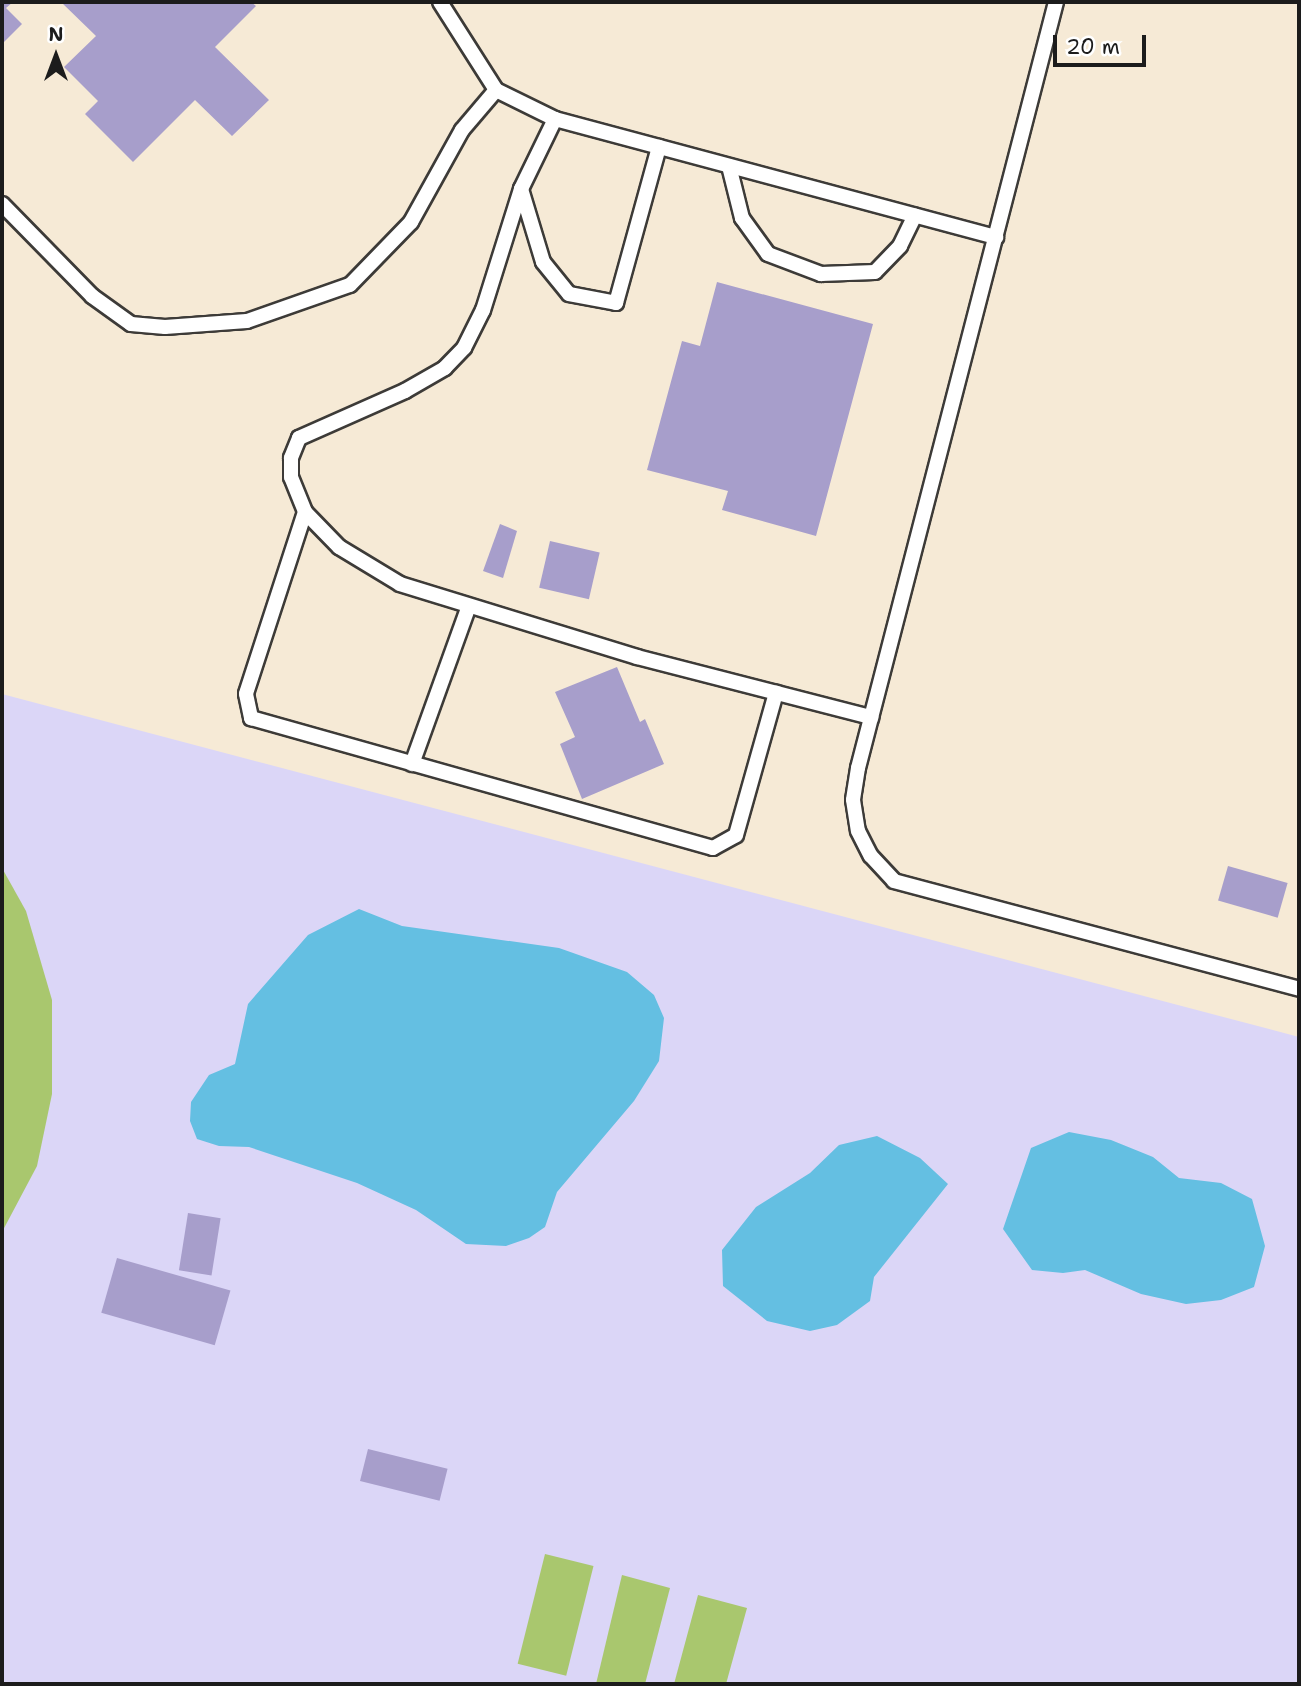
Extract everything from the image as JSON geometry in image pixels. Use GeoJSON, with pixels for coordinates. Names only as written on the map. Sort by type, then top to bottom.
{"type":"FeatureCollection","features":[{"type":"Feature","properties":{"kind":"lane"},"geometry":{"type":"LineString","coordinates":[[440,2],[496,90],[555,119],[996,237]]}},
{"type":"Feature","properties":{"kind":"lane"},"geometry":{"type":"LineString","coordinates":[[1056,2],[871,717],[853,800],[858,831],[871,856],[894,881],[1299,989]]}},
{"type":"Feature","properties":{"kind":"lane"},"geometry":{"type":"LineString","coordinates":[[2,204],[92,296],[131,324],[165,327],[247,321],[349,285],[411,222],[462,130],[496,90]]}},
{"type":"Feature","properties":{"kind":"lane"},"geometry":{"type":"LineString","coordinates":[[555,119],[521,189],[482,310],[464,348],[445,368],[405,391],[299,438],[291,458],[291,477],[305,512],[339,547],[400,584],[776,693],[871,717]]}},
{"type":"Feature","properties":{"kind":"lane"},"geometry":{"type":"LineString","coordinates":[[521,189],[543,262],[569,293],[617,303],[659,147]]}},
{"type":"Feature","properties":{"kind":"lane"},"geometry":{"type":"LineString","coordinates":[[729,166],[742,218],[768,254],[821,274],[876,272],[900,246],[915,215]]}},
{"type":"Feature","properties":{"kind":"lane"},"geometry":{"type":"LineString","coordinates":[[305,512],[246,694],[251,718],[713,848],[736,835],[776,693]]}},
{"type":"Feature","properties":{"kind":"lane"},"geometry":{"type":"LineString","coordinates":[[412,764],[469,606]]}},
{"type":"Feature","properties":{"kind":"shaded area"},"geometry":{"type":"Polygon","coordinates":[[[2,694],[1299,1037],[1299,1684],[2,1684],[2,694]]]}},
{"type":"Feature","properties":{"kind":"green space"},"geometry":{"type":"Polygon","coordinates":[[[2,868],[26,911],[52,1000],[52,1094],[37,1166],[2,1232],[2,868]]]}},
{"type":"Feature","properties":{"kind":"green space"},"geometry":{"type":"Polygon","coordinates":[[[545,1554],[594,1566],[566,1676],[518,1664],[545,1554]]]}},
{"type":"Feature","properties":{"kind":"green space"},"geometry":{"type":"Polygon","coordinates":[[[622,1575],[670,1588],[645,1684],[596,1684],[622,1575]]]}},
{"type":"Feature","properties":{"kind":"green space"},"geometry":{"type":"Polygon","coordinates":[[[698,1595],[747,1608],[726,1684],[674,1684],[698,1595]]]}},
{"type":"Feature","properties":{"kind":"water"},"geometry":{"type":"Polygon","coordinates":[[[359,909],[402,926],[559,948],[627,972],[654,995],[664,1018],[659,1061],[634,1101],[557,1192],[545,1227],[529,1238],[506,1246],[466,1244],[416,1210],[357,1183],[249,1147],[219,1146],[197,1139],[190,1121],[191,1102],[209,1075],[235,1064],[248,1004],[308,935],[359,909]]]}},
{"type":"Feature","properties":{"kind":"water"},"geometry":{"type":"Polygon","coordinates":[[[1069,1132],[1111,1140],[1153,1157],[1179,1178],[1221,1183],[1252,1199],[1265,1246],[1254,1287],[1221,1300],[1186,1304],[1141,1294],[1085,1270],[1063,1273],[1032,1270],[1003,1229],[1031,1148],[1069,1132]]]}},
{"type":"Feature","properties":{"kind":"water"},"geometry":{"type":"Polygon","coordinates":[[[877,1136],[920,1158],[948,1184],[874,1277],[870,1301],[837,1325],[810,1331],[767,1321],[723,1286],[722,1250],[756,1207],[810,1173],[839,1145],[877,1136]]]}},
{"type":"Feature","properties":{"kind":"building"},"geometry":{"type":"Polygon","coordinates":[[[2,2],[13,2],[6,8],[22,24],[2,44],[2,2]]]}},
{"type":"Feature","properties":{"kind":"building"},"geometry":{"type":"Polygon","coordinates":[[[61,2],[251,2],[256,6],[215,47],[269,100],[232,136],[195,100],[133,162],[85,114],[98,101],[64,67],[96,36],[61,2]]]}},
{"type":"Feature","properties":{"kind":"building"},"geometry":{"type":"Polygon","coordinates":[[[717,282],[873,324],[816,536],[722,510],[728,491],[647,470],[682,341],[700,346],[717,282]]]}},
{"type":"Feature","properties":{"kind":"building"},"geometry":{"type":"Polygon","coordinates":[[[500,524],[517,531],[503,578],[483,571],[500,524]]]}},
{"type":"Feature","properties":{"kind":"building"},"geometry":{"type":"Polygon","coordinates":[[[550,541],[600,552],[589,599],[539,588],[550,541]]]}},
{"type":"Feature","properties":{"kind":"building"},"geometry":{"type":"Polygon","coordinates":[[[617,667],[640,722],[645,719],[664,764],[582,799],[560,744],[575,737],[555,692],[617,667]]]}},
{"type":"Feature","properties":{"kind":"building"},"geometry":{"type":"Polygon","coordinates":[[[1228,866],[1288,883],[1278,918],[1218,901],[1228,866]]]}},
{"type":"Feature","properties":{"kind":"building"},"geometry":{"type":"Polygon","coordinates":[[[188,1213],[221,1218],[212,1275],[179,1270],[188,1213]]]}},
{"type":"Feature","properties":{"kind":"building"},"geometry":{"type":"Polygon","coordinates":[[[117,1258],[230,1291],[215,1345],[101,1313],[117,1258]]]}},
{"type":"Feature","properties":{"kind":"building"},"geometry":{"type":"Polygon","coordinates":[[[368,1449],[448,1469],[440,1501],[360,1481],[368,1449]]]}}]}
